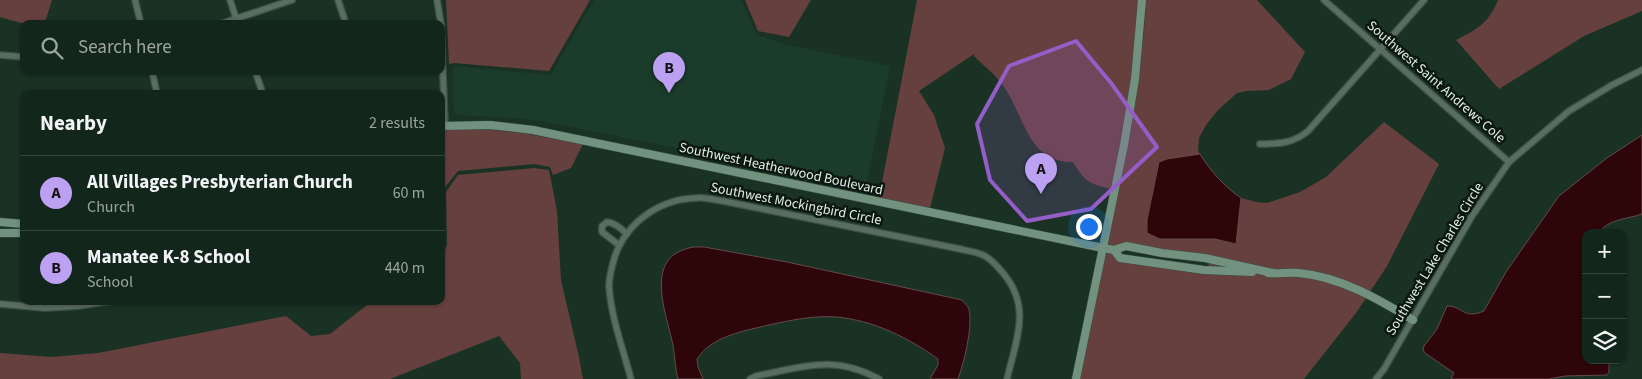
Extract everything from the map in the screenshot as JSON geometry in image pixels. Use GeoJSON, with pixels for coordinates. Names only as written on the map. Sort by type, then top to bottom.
{"type":"FeatureCollection","features":[{"type":"Feature","properties":{"kind":"street"},"geometry":{"type":"LineString","coordinates":[[135,0],[140,20]]}},
{"type":"Feature","properties":{"kind":"street"},"geometry":{"type":"LineString","coordinates":[[230,0],[237,20]]}},
{"type":"Feature","properties":{"kind":"street"},"geometry":{"type":"LineString","coordinates":[[240,20],[292,0]]}},
{"type":"Feature","properties":{"kind":"street"},"geometry":{"type":"LineString","coordinates":[[338,0],[345,20]]}},
{"type":"Feature","properties":{"kind":"street"},"geometry":{"type":"LineString","coordinates":[[437,0],[440,20]]}},
{"type":"Feature","properties":{"kind":"street"},"geometry":{"type":"LineString","coordinates":[[1076,379],[1135,80],[1142,0]]}},
{"type":"Feature","properties":{"kind":"street","name":"Southwest Saint Andrews Cole"},"geometry":{"type":"LineString","coordinates":[[1324,0],[1509,162]]}},
{"type":"Feature","properties":{"kind":"street"},"geometry":{"type":"LineString","coordinates":[[1260,144],[1285,143],[1302,136],[1424,0]]}},
{"type":"Feature","properties":{"kind":"street"},"geometry":{"type":"LineString","coordinates":[[0,55],[20,57]]}},
{"type":"Feature","properties":{"kind":"street","name":"Southwest Lake Charles Circle"},"geometry":{"type":"LineString","coordinates":[[1376,379],[1413,320],[1472,216],[1509,162],[1569,111],[1612,85],[1642,70]]}},
{"type":"Feature","properties":{"kind":"street"},"geometry":{"type":"LineString","coordinates":[[153,75],[156,90]]}},
{"type":"Feature","properties":{"kind":"street"},"geometry":{"type":"LineString","coordinates":[[256,75],[262,90]]}},
{"type":"Feature","properties":{"kind":"street"},"geometry":{"type":"LineString","coordinates":[[442,75],[442,90]]}},
{"type":"Feature","properties":{"kind":"street","name":"Southwest Heatherwood Boulevard"},"geometry":{"type":"LineString","coordinates":[[445,126],[490,125],[533,130],[1103,248],[1114,250],[1126,246],[1205,258],[1273,273]]}},
{"type":"Feature","properties":{"kind":"street","name":"Southwest Mockingbird Circle"},"geometry":{"type":"LineString","coordinates":[[631,379],[612,306],[609,285],[611,270],[619,245],[637,222],[654,208],[675,201],[697,198],[960,249],[984,256],[998,267],[1012,284],[1020,304],[1020,325],[1006,379]]}},
{"type":"Feature","properties":{"kind":"street"},"geometry":{"type":"LineString","coordinates":[[0,222],[20,224]]}},
{"type":"Feature","properties":{"kind":"street"},"geometry":{"type":"LineString","coordinates":[[619,245],[602,232],[602,226],[610,222],[627,234]]}},
{"type":"Feature","properties":{"kind":"street"},"geometry":{"type":"LineString","coordinates":[[0,233],[20,233]]}},
{"type":"Feature","properties":{"kind":"street","name":"Southwest Heatherwood Boulevard"},"geometry":{"type":"LineString","coordinates":[[1114,250],[1120,258],[1193,268],[1300,273],[1339,282],[1374,297],[1413,320]]}},
{"type":"Feature","properties":{"kind":"street"},"geometry":{"type":"LineString","coordinates":[[1193,268],[1194,256]]}},
{"type":"Feature","properties":{"kind":"street"},"geometry":{"type":"LineString","coordinates":[[0,304],[45,308],[85,305]]}},
{"type":"Feature","properties":{"kind":"street"},"geometry":{"type":"LineString","coordinates":[[750,379],[756,376],[824,363],[849,366],[879,379]]}},
{"type":"Feature","properties":{"kind":"highlighted area"},"geometry":{"type":"Polygon","coordinates":[[[1076,41],[1111,83],[1157,147],[1091,209],[1027,221],[990,180],[977,124],[1009,66],[1076,41]]]}},
{"type":"Feature","properties":{"kind":"shaded area"},"geometry":{"type":"Polygon","coordinates":[[[0,0],[52,0],[46,20],[20,20],[20,23],[0,17],[0,0]]]}},
{"type":"Feature","properties":{"kind":"shaded area"},"geometry":{"type":"Polygon","coordinates":[[[446,0],[590,0],[549,71],[449,64],[446,0]]]}},
{"type":"Feature","properties":{"kind":"shaded area"},"geometry":{"type":"Polygon","coordinates":[[[594,0],[741,0],[757,35],[788,45],[890,66],[866,186],[541,121],[457,115],[454,111],[453,66],[551,75],[594,0]]]}},
{"type":"Feature","properties":{"kind":"shaded area"},"geometry":{"type":"Polygon","coordinates":[[[745,0],[811,0],[789,37],[758,31],[745,0]]]}},
{"type":"Feature","properties":{"kind":"shaded area"},"geometry":{"type":"Polygon","coordinates":[[[917,0],[1139,0],[1132,79],[1112,189],[1093,184],[1081,174],[1073,162],[1058,160],[1046,155],[1037,147],[1004,87],[974,54],[919,91],[934,115],[945,148],[930,208],[879,198],[917,0]]]}},
{"type":"Feature","properties":{"kind":"shaded area"},"geometry":{"type":"Polygon","coordinates":[[[1146,0],[1257,0],[1305,52],[1291,79],[1269,90],[1237,93],[1218,110],[1206,125],[1199,138],[1198,151],[1200,154],[1159,162],[1147,220],[1148,233],[1160,239],[1215,239],[1235,244],[1241,198],[1267,203],[1300,192],[1326,177],[1384,122],[1439,164],[1387,266],[1356,313],[1304,379],[1079,379],[1106,252],[1208,268],[1209,261],[1107,245],[1136,93],[1146,0]]]}},
{"type":"Feature","properties":{"kind":"shaded area"},"geometry":{"type":"Polygon","coordinates":[[[1498,0],[1642,0],[1642,11],[1584,36],[1499,89],[1456,40],[1481,25],[1490,15],[1498,0]]]}},
{"type":"Feature","properties":{"kind":"shaded area"},"geometry":{"type":"Polygon","coordinates":[[[445,130],[494,130],[583,144],[571,168],[553,175],[550,167],[534,164],[458,171],[445,187],[445,130]]]}},
{"type":"Feature","properties":{"kind":"shaded area"},"geometry":{"type":"Polygon","coordinates":[[[1642,135],[1642,214],[1612,222],[1602,229],[1582,229],[1582,364],[1609,364],[1607,375],[1565,376],[1549,379],[1451,379],[1454,373],[1423,350],[1437,329],[1447,306],[1472,314],[1484,311],[1506,272],[1559,196],[1607,158],[1642,135]]]}},
{"type":"Feature","properties":{"kind":"shaded area"},"geometry":{"type":"Polygon","coordinates":[[[1200,154],[1218,178],[1241,198],[1236,244],[1215,239],[1160,239],[1147,233],[1147,220],[1159,162],[1200,154]]]}},
{"type":"Feature","properties":{"kind":"shaded area"},"geometry":{"type":"Polygon","coordinates":[[[534,168],[549,170],[557,211],[561,280],[583,379],[521,379],[520,363],[499,336],[390,379],[0,379],[0,353],[51,357],[98,353],[286,316],[311,336],[330,334],[367,305],[445,305],[446,192],[458,175],[534,168]]]}},
{"type":"Feature","properties":{"kind":"shaded area"},"geometry":{"type":"Polygon","coordinates":[[[693,247],[704,247],[787,262],[962,300],[969,309],[970,326],[958,379],[930,379],[938,365],[938,359],[903,337],[863,322],[826,317],[786,321],[724,338],[709,346],[697,359],[703,379],[678,379],[661,289],[662,278],[664,268],[671,257],[680,251],[693,247]]]}},
{"type":"Feature","properties":{"kind":"place","name":"Manatee K-8 School"},"geometry":{"type":"Point","coordinates":[669,93]}},
{"type":"Feature","properties":{"kind":"place","name":"All Villages Presbyterian Church"},"geometry":{"type":"Point","coordinates":[1041,194]}}]}
